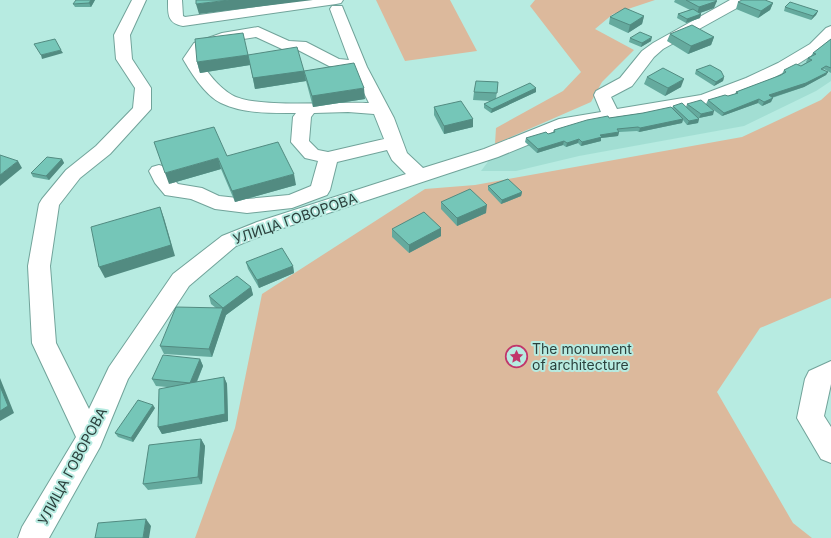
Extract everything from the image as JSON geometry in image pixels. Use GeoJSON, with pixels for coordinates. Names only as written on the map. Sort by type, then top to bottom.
{"type":"FeatureCollection","features":[{"type":"Feature","properties":{"kind":"street"},"geometry":{"type":"LineString","coordinates":[[90,438],[44,343],[39,266],[49,204],[73,174],[102,150],[142,109],[143,88],[124,59],[122,34],[139,0]]}},
{"type":"Feature","properties":{"kind":"street"},"geometry":{"type":"LineString","coordinates":[[175,0],[176,18],[183,22],[337,4],[359,67],[380,108],[399,156],[420,176]]}},
{"type":"Feature","properties":{"kind":"street"},"geometry":{"type":"LineString","coordinates":[[612,116],[602,96],[626,82],[648,54],[658,46],[741,0]]}},
{"type":"Feature","properties":{"kind":"street"},"geometry":{"type":"LineString","coordinates":[[359,67],[335,63],[301,44],[287,46],[258,32],[222,38],[198,46],[191,59],[203,78],[226,100],[258,108],[380,108]]}},
{"type":"Feature","properties":{"kind":"street","name":"УЛИЦА ГОВОРОВА"},"geometry":{"type":"LineString","coordinates":[[33,538],[90,438],[118,374],[181,280],[229,241],[264,227],[491,152],[565,123],[705,100],[752,82],[784,66],[814,47],[831,32]]}},
{"type":"Feature","properties":{"kind":"street"},"geometry":{"type":"LineString","coordinates":[[308,108],[302,118],[300,142],[312,154],[328,158],[360,149],[394,143]]}},
{"type":"Feature","properties":{"kind":"street"},"geometry":{"type":"LineString","coordinates":[[159,171],[162,179],[172,190],[195,193],[215,202],[247,206],[292,201],[320,190],[328,158]]}},
{"type":"Feature","properties":{"kind":"street"},"geometry":{"type":"LineString","coordinates":[[831,372],[818,379],[810,418],[831,450]]}},
{"type":"Feature","properties":{"kind":"shaded area"},"geometry":{"type":"Polygon","coordinates":[[[376,0],[450,0],[477,51],[405,61],[376,0]]]}},
{"type":"Feature","properties":{"kind":"shaded area"},"geometry":{"type":"Polygon","coordinates":[[[535,0],[655,0],[613,14],[595,29],[634,50],[602,82],[591,102],[495,144],[496,128],[563,91],[581,72],[530,6],[535,0]]]}},
{"type":"Feature","properties":{"kind":"shaded area"},"geometry":{"type":"Polygon","coordinates":[[[831,37],[831,81],[816,91],[744,126],[579,156],[516,171],[481,171],[493,155],[518,143],[705,102],[831,37]]]}},
{"type":"Feature","properties":{"kind":"shaded area"},"geometry":{"type":"Polygon","coordinates":[[[831,91],[831,298],[760,328],[717,392],[793,523],[812,538],[195,538],[235,428],[262,294],[425,189],[475,185],[742,137],[821,100],[831,91]]]}},
{"type":"Feature","properties":{"kind":"building"},"geometry":{"type":"Polygon","coordinates":[[[76,0],[91,0],[89,3],[73,4],[76,0]]]}},
{"type":"Feature","properties":{"kind":"building"},"geometry":{"type":"Polygon","coordinates":[[[196,0],[229,0],[196,4],[196,0]]]}},
{"type":"Feature","properties":{"kind":"building"},"geometry":{"type":"Polygon","coordinates":[[[686,0],[715,0],[717,1],[699,7],[686,0]]]}},
{"type":"Feature","properties":{"kind":"building"},"geometry":{"type":"Polygon","coordinates":[[[742,0],[765,0],[773,3],[761,11],[738,2],[742,0]]]}},
{"type":"Feature","properties":{"kind":"building"},"geometry":{"type":"Polygon","coordinates":[[[790,2],[818,11],[813,16],[785,7],[790,2]]]}},
{"type":"Feature","properties":{"kind":"building"},"geometry":{"type":"Polygon","coordinates":[[[625,8],[644,16],[630,25],[610,17],[625,8]]]}},
{"type":"Feature","properties":{"kind":"building"},"geometry":{"type":"Polygon","coordinates":[[[693,9],[701,14],[687,19],[678,14],[693,9]]]}},
{"type":"Feature","properties":{"kind":"building"},"geometry":{"type":"Polygon","coordinates":[[[692,25],[714,37],[691,46],[670,34],[692,25]]]}},
{"type":"Feature","properties":{"kind":"building"},"geometry":{"type":"Polygon","coordinates":[[[640,32],[652,37],[642,43],[630,38],[640,32]]]}},
{"type":"Feature","properties":{"kind":"building"},"geometry":{"type":"Polygon","coordinates":[[[243,33],[248,55],[197,62],[195,39],[243,33]]]}},
{"type":"Feature","properties":{"kind":"building"},"geometry":{"type":"Polygon","coordinates":[[[55,39],[61,50],[41,55],[34,44],[55,39]]]}},
{"type":"Feature","properties":{"kind":"building"},"geometry":{"type":"Polygon","coordinates":[[[831,39],[831,68],[826,66],[821,69],[828,72],[806,83],[769,95],[773,98],[764,102],[759,99],[724,113],[708,100],[738,93],[736,92],[781,75],[786,72],[784,70],[796,64],[801,66],[812,60],[808,58],[816,54],[813,53],[831,39]]]}},
{"type":"Feature","properties":{"kind":"building"},"geometry":{"type":"Polygon","coordinates":[[[297,47],[304,71],[253,78],[248,55],[297,47]]]}},
{"type":"Feature","properties":{"kind":"building"},"geometry":{"type":"Polygon","coordinates":[[[354,63],[364,88],[312,96],[304,71],[354,63]]]}},
{"type":"Feature","properties":{"kind":"building"},"geometry":{"type":"Polygon","coordinates":[[[710,65],[721,71],[724,77],[716,82],[696,70],[710,65]]]}},
{"type":"Feature","properties":{"kind":"building"},"geometry":{"type":"Polygon","coordinates":[[[663,68],[684,79],[668,88],[647,77],[663,68]]]}},
{"type":"Feature","properties":{"kind":"building"},"geometry":{"type":"Polygon","coordinates":[[[476,81],[498,82],[497,93],[474,92],[476,81]]]}},
{"type":"Feature","properties":{"kind":"building"},"geometry":{"type":"Polygon","coordinates":[[[530,83],[536,88],[492,109],[484,104],[530,83]]]}},
{"type":"Feature","properties":{"kind":"building"},"geometry":{"type":"Polygon","coordinates":[[[701,100],[714,111],[701,114],[687,104],[701,100]]]}},
{"type":"Feature","properties":{"kind":"building"},"geometry":{"type":"Polygon","coordinates":[[[461,101],[473,119],[444,126],[434,107],[461,101]]]}},
{"type":"Feature","properties":{"kind":"building"},"geometry":{"type":"Polygon","coordinates":[[[682,103],[699,119],[689,121],[673,106],[682,103]]]}},
{"type":"Feature","properties":{"kind":"building"},"geometry":{"type":"Polygon","coordinates":[[[671,107],[683,119],[640,128],[617,129],[619,132],[600,135],[602,137],[582,142],[579,139],[567,143],[564,141],[538,149],[526,138],[546,132],[548,134],[555,132],[554,130],[587,120],[608,116],[609,118],[643,113],[671,107]]]}},
{"type":"Feature","properties":{"kind":"building"},"geometry":{"type":"Polygon","coordinates":[[[214,127],[227,156],[278,142],[294,174],[232,191],[218,158],[165,173],[154,142],[214,127]]]}},
{"type":"Feature","properties":{"kind":"building"},"geometry":{"type":"Polygon","coordinates":[[[0,155],[18,161],[0,175],[0,155]]]}},
{"type":"Feature","properties":{"kind":"building"},"geometry":{"type":"Polygon","coordinates":[[[47,157],[62,159],[46,176],[31,173],[47,157]]]}},
{"type":"Feature","properties":{"kind":"building"},"geometry":{"type":"Polygon","coordinates":[[[508,179],[522,192],[502,200],[488,186],[508,179]]]}},
{"type":"Feature","properties":{"kind":"building"},"geometry":{"type":"Polygon","coordinates":[[[470,189],[487,205],[457,218],[441,202],[470,189]]]}},
{"type":"Feature","properties":{"kind":"building"},"geometry":{"type":"Polygon","coordinates":[[[160,207],[171,245],[99,267],[91,227],[160,207]]]}},
{"type":"Feature","properties":{"kind":"building"},"geometry":{"type":"Polygon","coordinates":[[[424,212],[441,228],[409,245],[392,229],[424,212]]]}},
{"type":"Feature","properties":{"kind":"building"},"geometry":{"type":"Polygon","coordinates":[[[282,248],[293,266],[257,280],[246,262],[282,248]]]}},
{"type":"Feature","properties":{"kind":"building"},"geometry":{"type":"Polygon","coordinates":[[[237,276],[251,287],[223,308],[209,296],[237,276]]]}},
{"type":"Feature","properties":{"kind":"building"},"geometry":{"type":"Polygon","coordinates":[[[176,307],[223,308],[209,349],[160,346],[176,307]]]}},
{"type":"Feature","properties":{"kind":"building"},"geometry":{"type":"Polygon","coordinates":[[[163,355],[200,359],[190,383],[152,379],[163,355]]]}},
{"type":"Feature","properties":{"kind":"building"},"geometry":{"type":"Polygon","coordinates":[[[224,377],[225,414],[158,427],[159,389],[224,377]]]}},
{"type":"Feature","properties":{"kind":"building"},"geometry":{"type":"Polygon","coordinates":[[[0,386],[8,406],[0,411],[0,386]]]}},
{"type":"Feature","properties":{"kind":"building"},"geometry":{"type":"Polygon","coordinates":[[[138,400],[153,405],[131,438],[115,433],[138,400]]]}},
{"type":"Feature","properties":{"kind":"building"},"geometry":{"type":"Polygon","coordinates":[[[201,439],[198,477],[143,484],[149,445],[201,439]]]}},
{"type":"Feature","properties":{"kind":"building"},"geometry":{"type":"Polygon","coordinates":[[[146,519],[143,538],[95,538],[98,523],[146,519]]]}},
{"type":"Feature","properties":{"kind":"place","name":"The monument of architecture"},"geometry":{"type":"Point","coordinates":[517,356]}}]}
